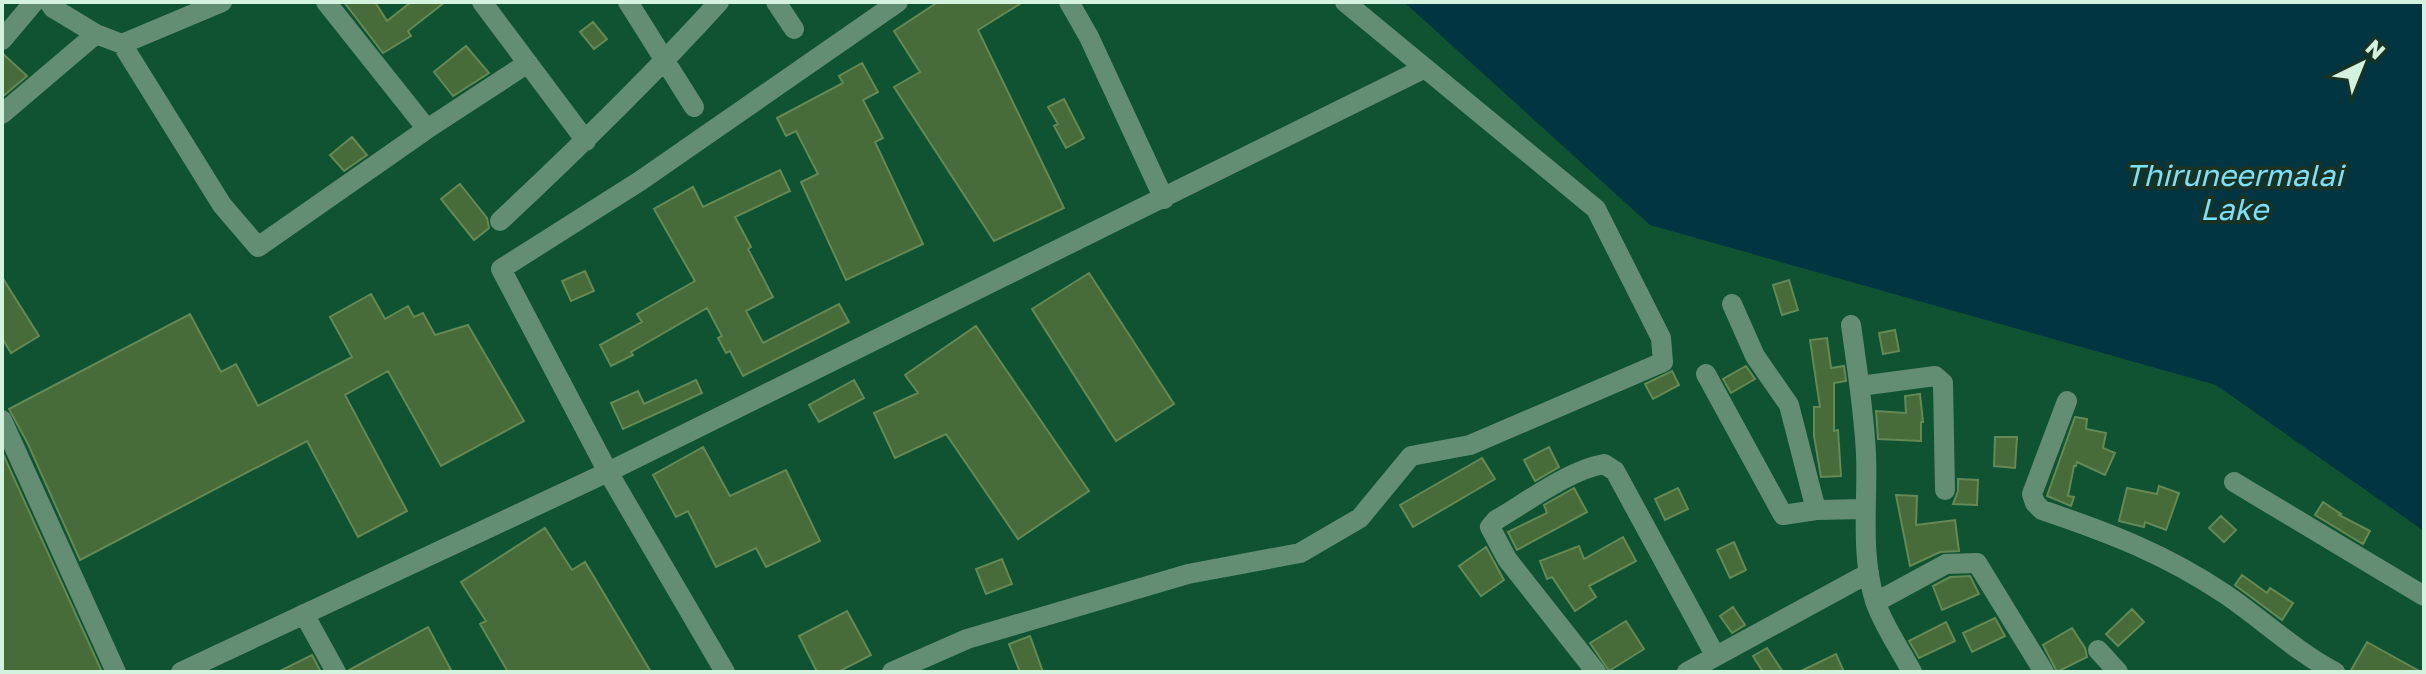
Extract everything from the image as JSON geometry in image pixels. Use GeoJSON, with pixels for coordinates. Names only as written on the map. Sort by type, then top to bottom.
{"type":"FeatureCollection","features":[{"type":"Feature","properties":{"kind":"street"},"geometry":{"type":"LineString","coordinates":[[2,40],[34,2]]}},
{"type":"Feature","properties":{"kind":"street"},"geometry":{"type":"LineString","coordinates":[[49,2],[53,8],[96,34],[122,44],[222,205],[258,247],[528,63]]}},
{"type":"Feature","properties":{"kind":"street"},"geometry":{"type":"LineString","coordinates":[[122,44],[222,2]]}},
{"type":"Feature","properties":{"kind":"street"},"geometry":{"type":"LineString","coordinates":[[326,2],[427,129]]}},
{"type":"Feature","properties":{"kind":"street"},"geometry":{"type":"LineString","coordinates":[[482,2],[586,141]]}},
{"type":"Feature","properties":{"kind":"street"},"geometry":{"type":"LineString","coordinates":[[628,2],[694,107]]}},
{"type":"Feature","properties":{"kind":"street"},"geometry":{"type":"LineString","coordinates":[[500,221],[586,141],[719,2]]}},
{"type":"Feature","properties":{"kind":"street"},"geometry":{"type":"LineString","coordinates":[[776,2],[794,29]]}},
{"type":"Feature","properties":{"kind":"street"},"geometry":{"type":"LineString","coordinates":[[725,672],[608,472],[501,269],[640,181],[898,2]]}},
{"type":"Feature","properties":{"kind":"street"},"geometry":{"type":"LineString","coordinates":[[1069,2],[1089,37],[1164,199]]}},
{"type":"Feature","properties":{"kind":"street"},"geometry":{"type":"LineString","coordinates":[[892,672],[967,639],[1188,574],[1300,553],[1360,518],[1411,456],[1470,445],[1663,362],[1661,338],[1596,209],[1345,2]]}},
{"type":"Feature","properties":{"kind":"street"},"geometry":{"type":"LineString","coordinates":[[2,114],[96,34]]}},
{"type":"Feature","properties":{"kind":"street"},"geometry":{"type":"LineString","coordinates":[[181,672],[608,472],[1425,68]]}},
{"type":"Feature","properties":{"kind":"street"},"geometry":{"type":"LineString","coordinates":[[1732,304],[1755,356],[1789,405],[1816,510]]}},
{"type":"Feature","properties":{"kind":"street"},"geometry":{"type":"LineString","coordinates":[[1851,325],[1866,456],[1864,509],[1869,573],[1876,602],[1912,672]]}},
{"type":"Feature","properties":{"kind":"street"},"geometry":{"type":"LineString","coordinates":[[1706,374],[1780,511],[1788,516],[1816,510],[1864,509]]}},
{"type":"Feature","properties":{"kind":"street"},"geometry":{"type":"LineString","coordinates":[[1860,386],[1935,376],[1940,378],[1943,383],[1945,490]]}},
{"type":"Feature","properties":{"kind":"street"},"geometry":{"type":"LineString","coordinates":[[2067,401],[2032,494],[2035,503],[2042,510],[2117,536],[2177,565],[2226,595],[2288,642],[2335,672]]}},
{"type":"Feature","properties":{"kind":"street"},"geometry":{"type":"LineString","coordinates":[[2,420],[116,672]]}},
{"type":"Feature","properties":{"kind":"street"},"geometry":{"type":"LineString","coordinates":[[1596,672],[1507,559],[1490,527],[1496,520],[1556,485],[1593,466],[1604,464],[1615,471],[1715,655]]}},
{"type":"Feature","properties":{"kind":"street"},"geometry":{"type":"LineString","coordinates":[[2234,482],[2424,596]]}},
{"type":"Feature","properties":{"kind":"street"},"geometry":{"type":"LineString","coordinates":[[1876,602],[1946,564],[1977,563],[2044,672]]}},
{"type":"Feature","properties":{"kind":"street"},"geometry":{"type":"LineString","coordinates":[[1687,672],[1869,573]]}},
{"type":"Feature","properties":{"kind":"street"},"geometry":{"type":"LineString","coordinates":[[304,614],[336,672]]}},
{"type":"Feature","properties":{"kind":"street"},"geometry":{"type":"LineString","coordinates":[[2098,650],[2118,672]]}},
{"type":"Feature","properties":{"kind":"water","name":"Thiruneermalai Lake"},"geometry":{"type":"Polygon","coordinates":[[[1404,2],[2424,2],[2424,531],[2216,385],[1650,225],[1404,2]]]}},
{"type":"Feature","properties":{"kind":"building"},"geometry":{"type":"Polygon","coordinates":[[[344,2],[375,2],[387,21],[411,2],[445,2],[408,31],[411,36],[383,53],[344,2]]]}},
{"type":"Feature","properties":{"kind":"building"},"geometry":{"type":"Polygon","coordinates":[[[938,2],[1023,2],[978,30],[1064,208],[994,241],[894,87],[920,72],[894,31],[938,2]]]}},
{"type":"Feature","properties":{"kind":"building"},"geometry":{"type":"Polygon","coordinates":[[[593,22],[607,39],[594,49],[580,32],[593,22]]]}},
{"type":"Feature","properties":{"kind":"building"},"geometry":{"type":"Polygon","coordinates":[[[466,46],[489,73],[453,96],[434,72],[466,46]]]}},
{"type":"Feature","properties":{"kind":"building"},"geometry":{"type":"Polygon","coordinates":[[[2,53],[27,76],[2,97],[2,53]]]}},
{"type":"Feature","properties":{"kind":"building"},"geometry":{"type":"Polygon","coordinates":[[[862,63],[878,92],[863,100],[883,138],[875,142],[923,244],[846,280],[801,182],[818,174],[796,131],[786,136],[777,118],[843,83],[839,76],[862,63]]]}},
{"type":"Feature","properties":{"kind":"building"},"geometry":{"type":"Polygon","coordinates":[[[1064,99],[1084,138],[1066,148],[1048,107],[1064,99]]]}},
{"type":"Feature","properties":{"kind":"building"},"geometry":{"type":"Polygon","coordinates":[[[352,137],[367,155],[344,171],[330,155],[352,137]]]}},
{"type":"Feature","properties":{"kind":"building"},"geometry":{"type":"Polygon","coordinates":[[[780,170],[790,191],[735,217],[773,297],[746,311],[763,343],[839,304],[849,322],[743,376],[730,351],[726,353],[718,338],[722,336],[707,308],[611,366],[600,345],[642,322],[637,314],[695,281],[654,209],[693,187],[703,207],[780,170]]]}},
{"type":"Feature","properties":{"kind":"building"},"geometry":{"type":"Polygon","coordinates":[[[460,184],[487,218],[489,228],[474,240],[441,199],[460,184]]]}},
{"type":"Feature","properties":{"kind":"building"},"geometry":{"type":"Polygon","coordinates":[[[585,271],[594,291],[571,301],[562,281],[585,271]]]}},
{"type":"Feature","properties":{"kind":"building"},"geometry":{"type":"Polygon","coordinates":[[[1089,273],[1174,404],[1116,441],[1032,309],[1089,273]]]}},
{"type":"Feature","properties":{"kind":"building"},"geometry":{"type":"Polygon","coordinates":[[[2,277],[39,336],[11,353],[2,338],[2,277]]]}},
{"type":"Feature","properties":{"kind":"building"},"geometry":{"type":"Polygon","coordinates":[[[1789,280],[1798,310],[1782,315],[1773,285],[1789,280]]]}},
{"type":"Feature","properties":{"kind":"building"},"geometry":{"type":"Polygon","coordinates":[[[371,294],[385,319],[408,306],[414,317],[423,313],[435,335],[468,325],[524,421],[441,466],[388,371],[345,395],[407,511],[358,537],[307,441],[80,560],[9,409],[190,314],[221,372],[236,364],[258,406],[352,357],[330,317],[371,294]]]}},
{"type":"Feature","properties":{"kind":"building"},"geometry":{"type":"Polygon","coordinates":[[[976,326],[1089,491],[1018,539],[946,434],[895,458],[874,413],[918,393],[905,375],[976,326]]]}},
{"type":"Feature","properties":{"kind":"building"},"geometry":{"type":"Polygon","coordinates":[[[1895,330],[1899,351],[1883,354],[1879,333],[1895,330]]]}},
{"type":"Feature","properties":{"kind":"building"},"geometry":{"type":"Polygon","coordinates":[[[1827,338],[1831,368],[1844,366],[1846,381],[1834,383],[1834,431],[1838,430],[1841,476],[1821,477],[1814,436],[1814,407],[1820,407],[1810,340],[1827,338]]]}},
{"type":"Feature","properties":{"kind":"building"},"geometry":{"type":"Polygon","coordinates":[[[1746,366],[1755,379],[1731,393],[1723,379],[1746,366]]]}},
{"type":"Feature","properties":{"kind":"building"},"geometry":{"type":"Polygon","coordinates":[[[1672,371],[1679,385],[1653,399],[1645,384],[1672,371]]]}},
{"type":"Feature","properties":{"kind":"building"},"geometry":{"type":"Polygon","coordinates":[[[696,380],[702,393],[623,429],[611,403],[638,391],[644,404],[696,380]]]}},
{"type":"Feature","properties":{"kind":"building"},"geometry":{"type":"Polygon","coordinates":[[[854,380],[864,398],[819,422],[809,405],[854,380]]]}},
{"type":"Feature","properties":{"kind":"building"},"geometry":{"type":"Polygon","coordinates":[[[1920,394],[1923,422],[1921,441],[1878,439],[1876,411],[1906,413],[1905,396],[1920,394]]]}},
{"type":"Feature","properties":{"kind":"building"},"geometry":{"type":"Polygon","coordinates":[[[2075,417],[2087,419],[2086,429],[2106,433],[2103,448],[2115,453],[2105,475],[2077,462],[2068,496],[2074,497],[2071,506],[2047,496],[2075,417]]]}},
{"type":"Feature","properties":{"kind":"building"},"geometry":{"type":"Polygon","coordinates":[[[1995,437],[2017,437],[2015,468],[1994,466],[1995,437]]]}},
{"type":"Feature","properties":{"kind":"building"},"geometry":{"type":"Polygon","coordinates":[[[703,447],[730,496],[786,470],[820,541],[766,567],[756,548],[716,567],[688,511],[676,517],[653,475],[703,447]]]}},
{"type":"Feature","properties":{"kind":"building"},"geometry":{"type":"Polygon","coordinates":[[[1549,447],[1559,467],[1535,481],[1524,460],[1549,447]]]}},
{"type":"Feature","properties":{"kind":"building"},"geometry":{"type":"Polygon","coordinates":[[[3,454],[102,672],[2,672],[3,454]]]}},
{"type":"Feature","properties":{"kind":"building"},"geometry":{"type":"Polygon","coordinates":[[[1482,458],[1495,479],[1413,527],[1400,505],[1482,458]]]}},
{"type":"Feature","properties":{"kind":"building"},"geometry":{"type":"Polygon","coordinates":[[[1958,479],[1978,480],[1977,505],[1953,504],[1958,479]]]}},
{"type":"Feature","properties":{"kind":"building"},"geometry":{"type":"Polygon","coordinates":[[[2159,486],[2179,493],[2166,530],[2145,522],[2144,527],[2119,521],[2127,488],[2157,494],[2159,486]]]}},
{"type":"Feature","properties":{"kind":"building"},"geometry":{"type":"Polygon","coordinates":[[[1574,488],[1587,512],[1517,550],[1508,532],[1547,513],[1544,505],[1574,488]]]}},
{"type":"Feature","properties":{"kind":"building"},"geometry":{"type":"Polygon","coordinates":[[[1678,488],[1688,509],[1665,520],[1655,499],[1678,488]]]}},
{"type":"Feature","properties":{"kind":"building"},"geometry":{"type":"Polygon","coordinates":[[[1896,495],[1917,496],[1916,525],[1955,520],[1959,551],[1940,552],[1910,566],[1896,495]]]}},
{"type":"Feature","properties":{"kind":"building"},"geometry":{"type":"Polygon","coordinates":[[[2323,502],[2339,515],[2370,531],[2363,544],[2315,515],[2323,502]]]}},
{"type":"Feature","properties":{"kind":"building"},"geometry":{"type":"Polygon","coordinates":[[[2221,516],[2236,530],[2224,542],[2209,528],[2221,516]]]}},
{"type":"Feature","properties":{"kind":"building"},"geometry":{"type":"Polygon","coordinates":[[[545,528],[572,570],[585,562],[651,672],[508,672],[480,624],[486,621],[461,582],[545,528]]]}},
{"type":"Feature","properties":{"kind":"building"},"geometry":{"type":"Polygon","coordinates":[[[1623,537],[1636,561],[1589,586],[1596,597],[1575,611],[1552,577],[1547,579],[1540,561],[1579,546],[1584,559],[1623,537]]]}},
{"type":"Feature","properties":{"kind":"building"},"geometry":{"type":"Polygon","coordinates":[[[1734,542],[1746,570],[1730,578],[1717,550],[1734,542]]]}},
{"type":"Feature","properties":{"kind":"building"},"geometry":{"type":"Polygon","coordinates":[[[1486,547],[1504,580],[1481,596],[1459,566],[1486,547]]]}},
{"type":"Feature","properties":{"kind":"building"},"geometry":{"type":"Polygon","coordinates":[[[1002,559],[1012,584],[986,594],[976,569],[1002,559]]]}},
{"type":"Feature","properties":{"kind":"building"},"geometry":{"type":"Polygon","coordinates":[[[2242,575],[2267,593],[2270,588],[2293,603],[2282,620],[2235,585],[2242,575]]]}},
{"type":"Feature","properties":{"kind":"building"},"geometry":{"type":"Polygon","coordinates":[[[1970,576],[1979,594],[1942,610],[1933,586],[1950,577],[1970,576]]]}},
{"type":"Feature","properties":{"kind":"building"},"geometry":{"type":"Polygon","coordinates":[[[1733,607],[1745,625],[1732,633],[1720,616],[1733,607]]]}},
{"type":"Feature","properties":{"kind":"building"},"geometry":{"type":"Polygon","coordinates":[[[2132,609],[2144,622],[2118,646],[2106,634],[2132,609]]]}},
{"type":"Feature","properties":{"kind":"building"},"geometry":{"type":"Polygon","coordinates":[[[847,611],[871,655],[838,672],[817,672],[799,636],[847,611]]]}},
{"type":"Feature","properties":{"kind":"building"},"geometry":{"type":"Polygon","coordinates":[[[1995,618],[2005,636],[1972,652],[1963,633],[1995,618]]]}},
{"type":"Feature","properties":{"kind":"building"},"geometry":{"type":"Polygon","coordinates":[[[1626,621],[1644,649],[1609,671],[1590,643],[1626,621]]]}},
{"type":"Feature","properties":{"kind":"building"},"geometry":{"type":"Polygon","coordinates":[[[1946,622],[1955,641],[1919,658],[1909,641],[1946,622]]]}},
{"type":"Feature","properties":{"kind":"building"},"geometry":{"type":"Polygon","coordinates":[[[428,627],[452,672],[349,672],[349,670],[428,627]]]}},
{"type":"Feature","properties":{"kind":"building"},"geometry":{"type":"Polygon","coordinates":[[[2072,628],[2087,657],[2057,672],[2043,645],[2072,628]]]}},
{"type":"Feature","properties":{"kind":"building"},"geometry":{"type":"Polygon","coordinates":[[[1030,636],[1043,672],[1020,672],[1009,644],[1030,636]]]}},
{"type":"Feature","properties":{"kind":"building"},"geometry":{"type":"Polygon","coordinates":[[[2367,642],[2421,672],[2350,672],[2367,642]]]}},
{"type":"Feature","properties":{"kind":"building"},"geometry":{"type":"Polygon","coordinates":[[[1767,648],[1783,672],[1763,672],[1753,656],[1767,648]]]}},
{"type":"Feature","properties":{"kind":"building"},"geometry":{"type":"Polygon","coordinates":[[[1836,654],[1844,672],[1799,672],[1836,654]]]}},
{"type":"Feature","properties":{"kind":"building"},"geometry":{"type":"Polygon","coordinates":[[[312,655],[321,672],[278,672],[312,655]]]}}]}
